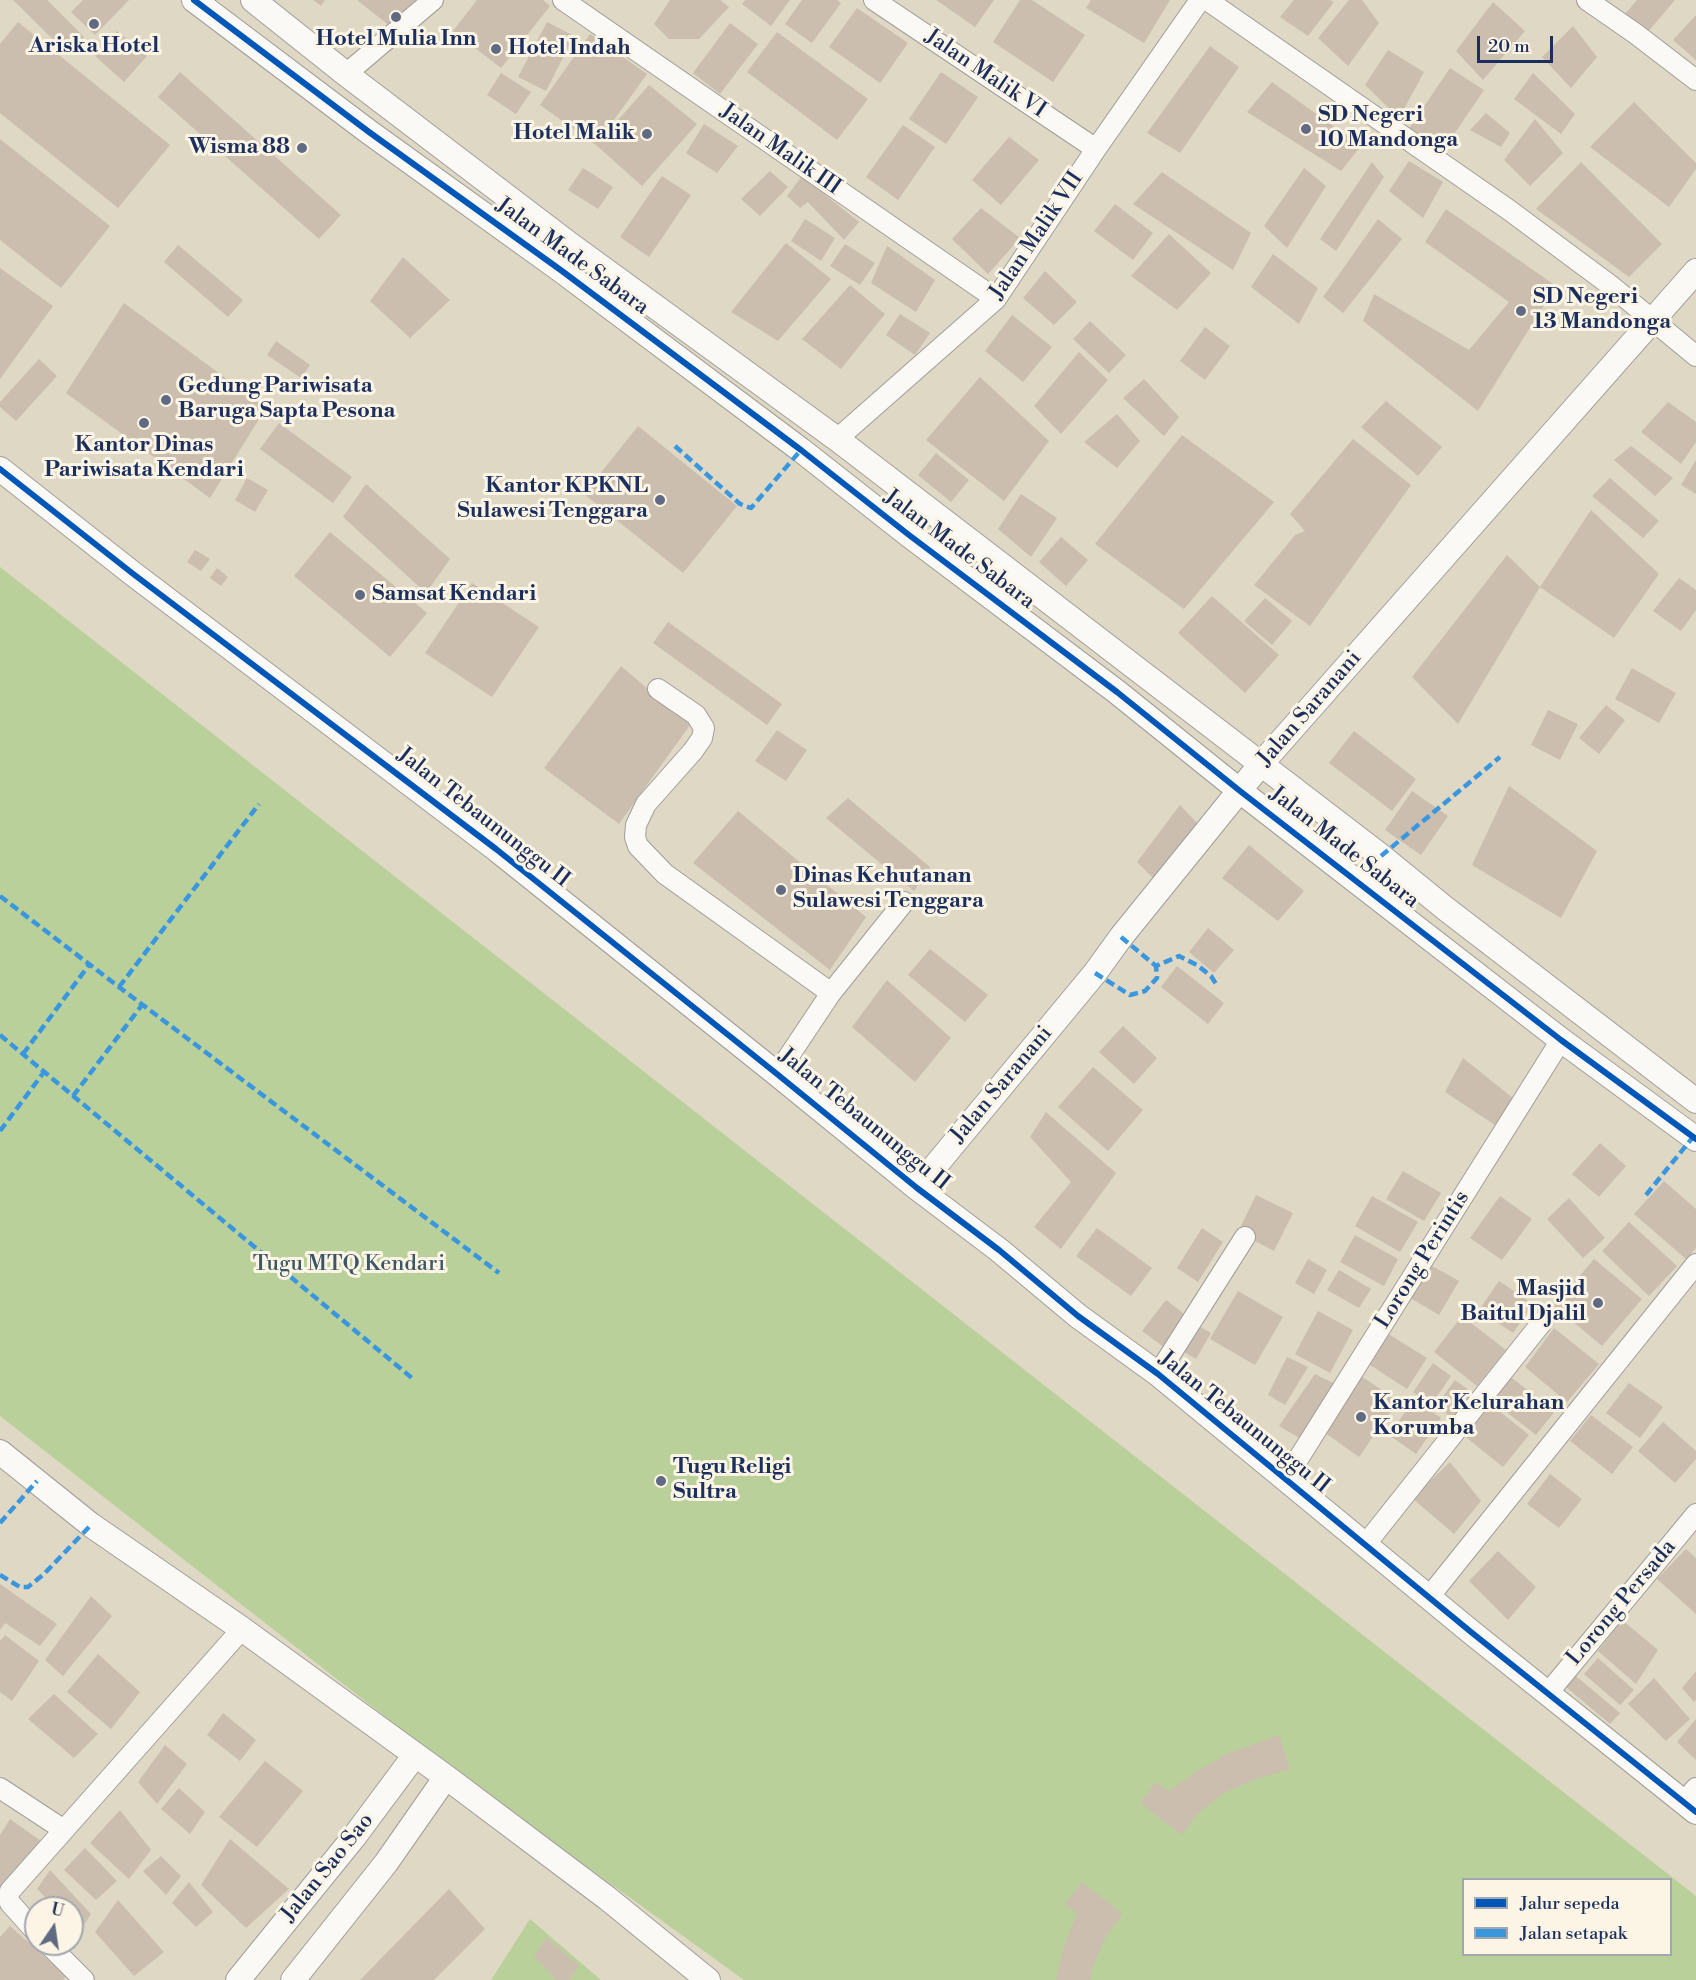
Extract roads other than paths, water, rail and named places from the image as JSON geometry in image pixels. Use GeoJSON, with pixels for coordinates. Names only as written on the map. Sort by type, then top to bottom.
{"type":"FeatureCollection","features":[{"type":"Feature","properties":{"kind":"street","name":"Jalan Made Sabara"},"geometry":{"type":"LineString","coordinates":[[194,0],[369,132],[562,271],[801,450],[909,535],[1117,692],[1240,791],[1561,1040],[1696,1139]]}},
{"type":"Feature","properties":{"kind":"street","name":"Jalan Made Sabara"},"geometry":{"type":"LineString","coordinates":[[253,0],[568,243],[837,439],[1696,1101]]}},
{"type":"Feature","properties":{"kind":"street"},"geometry":{"type":"LineString","coordinates":[[346,74],[433,0]]}},
{"type":"Feature","properties":{"kind":"street","name":"Jalan Malik III"},"geometry":{"type":"LineString","coordinates":[[563,0],[996,299]]}},
{"type":"Feature","properties":{"kind":"street","name":"Jalan Malik VI"},"geometry":{"type":"LineString","coordinates":[[874,0],[1096,149]]}},
{"type":"Feature","properties":{"kind":"street","name":"Jalan Malik VII"},"geometry":{"type":"LineString","coordinates":[[837,439],[996,299],[1096,149],[1200,0]]}},
{"type":"Feature","properties":{"kind":"street"},"geometry":{"type":"LineString","coordinates":[[1208,0],[1509,210],[1610,285],[1696,356]]}},
{"type":"Feature","properties":{"kind":"street"},"geometry":{"type":"LineString","coordinates":[[1587,0],[1696,80]]}},
{"type":"Feature","properties":{"kind":"street","name":"Jalan Saranani"},"geometry":{"type":"LineString","coordinates":[[917,1188],[1095,973],[1121,937],[1261,764],[1696,271]]}},
{"type":"Feature","properties":{"kind":"street","name":"Jalan Tebaununggu II"},"geometry":{"type":"LineString","coordinates":[[0,469],[132,573],[496,849],[917,1188],[999,1250],[1078,1316],[1158,1374],[1548,1693],[1692,1800]]}},
{"type":"Feature","properties":{"kind":"street"},"geometry":{"type":"LineString","coordinates":[[658,689],[696,716],[704,728],[702,738],[693,750],[646,804],[636,825],[635,837],[638,846],[665,874],[831,993]]}},
{"type":"Feature","properties":{"kind":"street"},"geometry":{"type":"LineString","coordinates":[[777,1074],[831,993],[904,902]]}},
{"type":"Feature","properties":{"kind":"street","name":"Lorong Perintis"},"geometry":{"type":"LineString","coordinates":[[1285,1480],[1561,1040]]}},
{"type":"Feature","properties":{"kind":"street"},"geometry":{"type":"LineString","coordinates":[[1158,1374],[1245,1238]]}},
{"type":"Feature","properties":{"kind":"street"},"geometry":{"type":"LineString","coordinates":[[1429,1597],[1696,1264]]}},
{"type":"Feature","properties":{"kind":"street"},"geometry":{"type":"LineString","coordinates":[[1365,1545],[1543,1322]]}},
{"type":"Feature","properties":{"kind":"street"},"geometry":{"type":"LineString","coordinates":[[0,1452],[92,1524],[446,1777],[607,1898],[708,1980]]}},
{"type":"Feature","properties":{"kind":"street","name":"Lorong Persada"},"geometry":{"type":"LineString","coordinates":[[1548,1693],[1696,1514]]}},
{"type":"Feature","properties":{"kind":"street"},"geometry":{"type":"LineString","coordinates":[[24,1919],[10,1904],[8,1894],[242,1629]]}},
{"type":"Feature","properties":{"kind":"street","name":"Jalan Sao Sao"},"geometry":{"type":"LineString","coordinates":[[238,1980],[354,1838],[416,1755]]}},
{"type":"Feature","properties":{"kind":"street","name":"Jalan Sao Sao"},"geometry":{"type":"LineString","coordinates":[[293,1980],[402,1841],[446,1777]]}},
{"type":"Feature","properties":{"kind":"street"},"geometry":{"type":"LineString","coordinates":[[0,1788],[64,1830]]}},
{"type":"Feature","properties":{"kind":"street"},"geometry":{"type":"LineString","coordinates":[[60,1956],[84,1980]]}},
{"type":"Feature","properties":{"kind":"place","name":"Hotel Mulia Inn"},"geometry":{"type":"Point","coordinates":[396,17]}},
{"type":"Feature","properties":{"kind":"place","name":"Ariska Hotel"},"geometry":{"type":"Point","coordinates":[94,24]}},
{"type":"Feature","properties":{"kind":"place","name":"Hotel Indah"},"geometry":{"type":"Point","coordinates":[496,49]}},
{"type":"Feature","properties":{"kind":"place","name":"SD Negeri 10 Mandonga"},"geometry":{"type":"Point","coordinates":[1306,129]}},
{"type":"Feature","properties":{"kind":"place","name":"Hotel Malik"},"geometry":{"type":"Point","coordinates":[647,134]}},
{"type":"Feature","properties":{"kind":"place","name":"Wisma 88"},"geometry":{"type":"Point","coordinates":[302,148]}},
{"type":"Feature","properties":{"kind":"place","name":"SD Negeri 13 Mandonga"},"geometry":{"type":"Point","coordinates":[1521,311]}},
{"type":"Feature","properties":{"kind":"place","name":"Gedung Pariwisata Baruga Sapta Pesona"},"geometry":{"type":"Point","coordinates":[166,400]}},
{"type":"Feature","properties":{"kind":"place","name":"Kantor Dinas Pariwisata Kendari"},"geometry":{"type":"Point","coordinates":[144,423]}},
{"type":"Feature","properties":{"kind":"place","name":"Kantor KPKNL Sulawesi Tenggara"},"geometry":{"type":"Point","coordinates":[660,500]}},
{"type":"Feature","properties":{"kind":"place","name":"Samsat Kendari"},"geometry":{"type":"Point","coordinates":[360,595]}},
{"type":"Feature","properties":{"kind":"place","name":"Dinas Kehutanan Sulawesi Tenggara"},"geometry":{"type":"Point","coordinates":[781,890]}},
{"type":"Feature","properties":{"kind":"place","name":"Masjid Baitul Djalil"},"geometry":{"type":"Point","coordinates":[1598,1303]}},
{"type":"Feature","properties":{"kind":"place","name":"Kantor Kelurahan Korumba"},"geometry":{"type":"Point","coordinates":[1361,1417]}},
{"type":"Feature","properties":{"kind":"place","name":"Tugu Religi Sultra"},"geometry":{"type":"Point","coordinates":[661,1481]}},
{"type":"Feature","properties":{"kind":"park label","name":"Tugu MTQ Kendari"},"geometry":{"type":"Point","coordinates":[349,1265]}}]}
